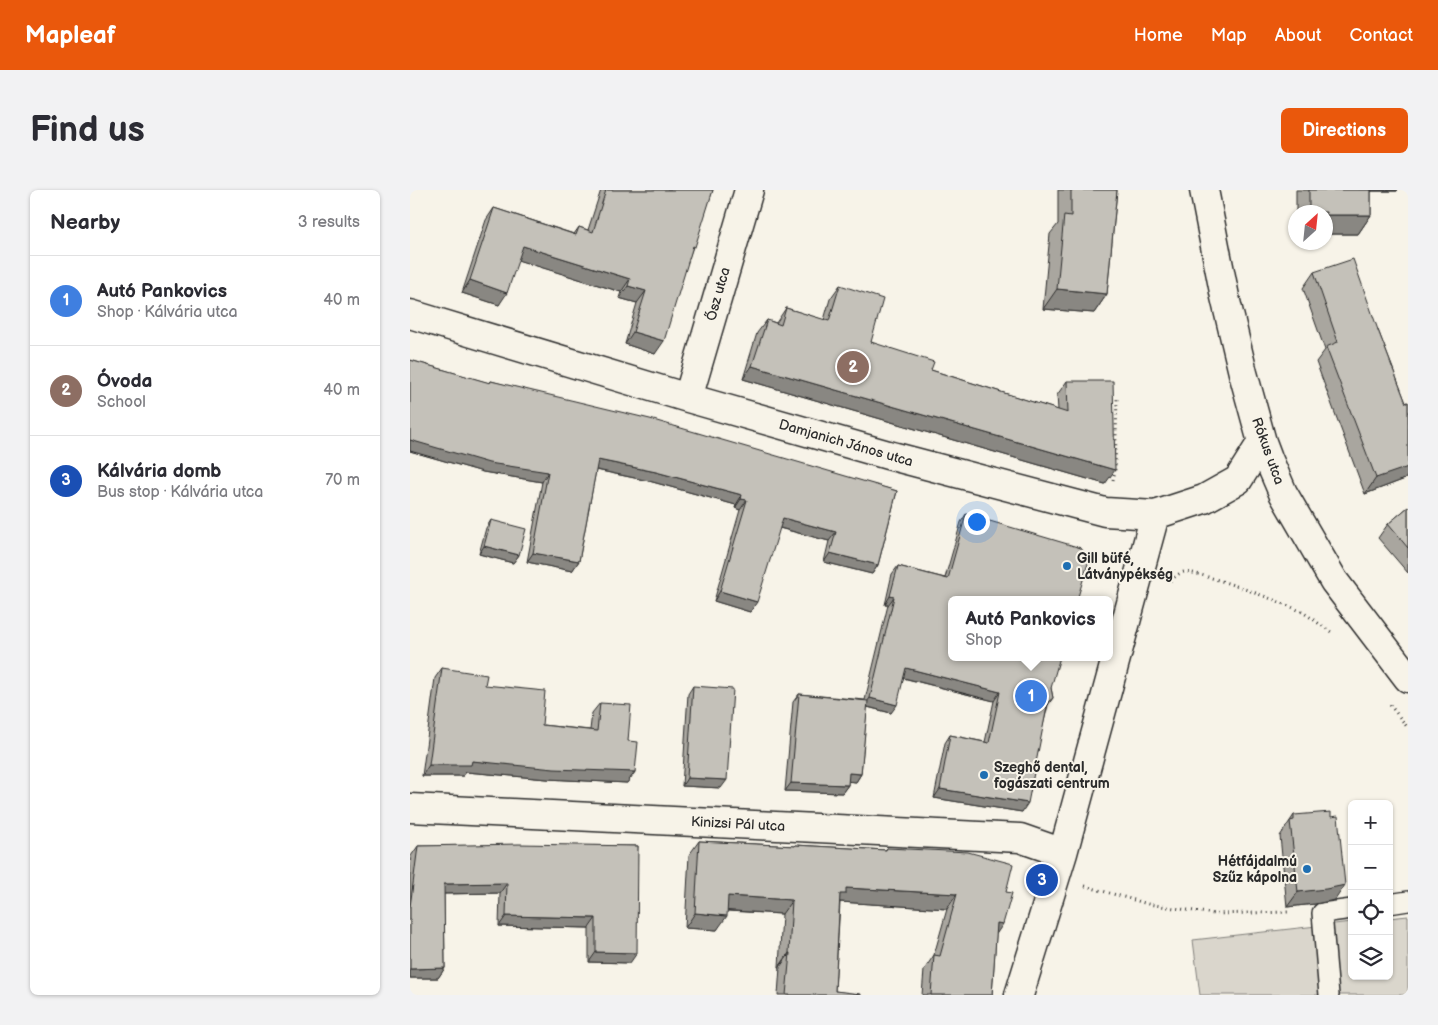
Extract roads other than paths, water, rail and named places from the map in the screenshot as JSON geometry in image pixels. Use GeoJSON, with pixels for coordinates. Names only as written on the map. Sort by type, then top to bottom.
{"type":"FeatureCollection","features":[{"type":"Feature","properties":{"kind":"street","name":"Ősz utca"},"geometry":{"type":"LineString","coordinates":[[688,398],[749,190]]}},
{"type":"Feature","properties":{"kind":"street","name":"Rókus utca"},"geometry":{"type":"LineString","coordinates":[[1204,190],[1225,297],[1243,373],[1262,442],[1283,493],[1334,581],[1408,678]]}},
{"type":"Feature","properties":{"kind":"street","name":"Damjanich János utca"},"geometry":{"type":"LineString","coordinates":[[410,314],[688,398],[888,455],[1105,512],[1155,515],[1204,499],[1238,480],[1262,442]]}},
{"type":"Feature","properties":{"kind":"street"},"geometry":{"type":"LineString","coordinates":[[1019,995],[1063,853],[1155,515]]}},
{"type":"Feature","properties":{"kind":"street","name":"Kinizsi Pál utca"},"geometry":{"type":"LineString","coordinates":[[410,808],[1020,838],[1063,853]]}},
{"type":"Feature","properties":{"kind":"lane"},"geometry":{"type":"LineString","coordinates":[[1393,903],[1408,901]]}},
{"type":"Feature","properties":{"kind":"lane"},"geometry":{"type":"LineString","coordinates":[[1328,995],[1322,913],[1348,910]]}},
{"type":"Feature","properties":{"kind":"place","name":"Óvoda"},"geometry":{"type":"Point","coordinates":[853,367]}},
{"type":"Feature","properties":{"kind":"place","name":"Gill büfé, Látványpékség"},"geometry":{"type":"Point","coordinates":[1067,566]}},
{"type":"Feature","properties":{"kind":"place","name":"Autó Pankovics"},"geometry":{"type":"Point","coordinates":[1031,696]}},
{"type":"Feature","properties":{"kind":"place","name":"Szeghő dental, fogászati centrum"},"geometry":{"type":"Point","coordinates":[984,775]}},
{"type":"Feature","properties":{"kind":"place","name":"Hétfájdalmú Szűz kápolna"},"geometry":{"type":"Point","coordinates":[1307,869]}},
{"type":"Feature","properties":{"kind":"place","name":"Kálvária domb"},"geometry":{"type":"Point","coordinates":[1042,880]}}]}
